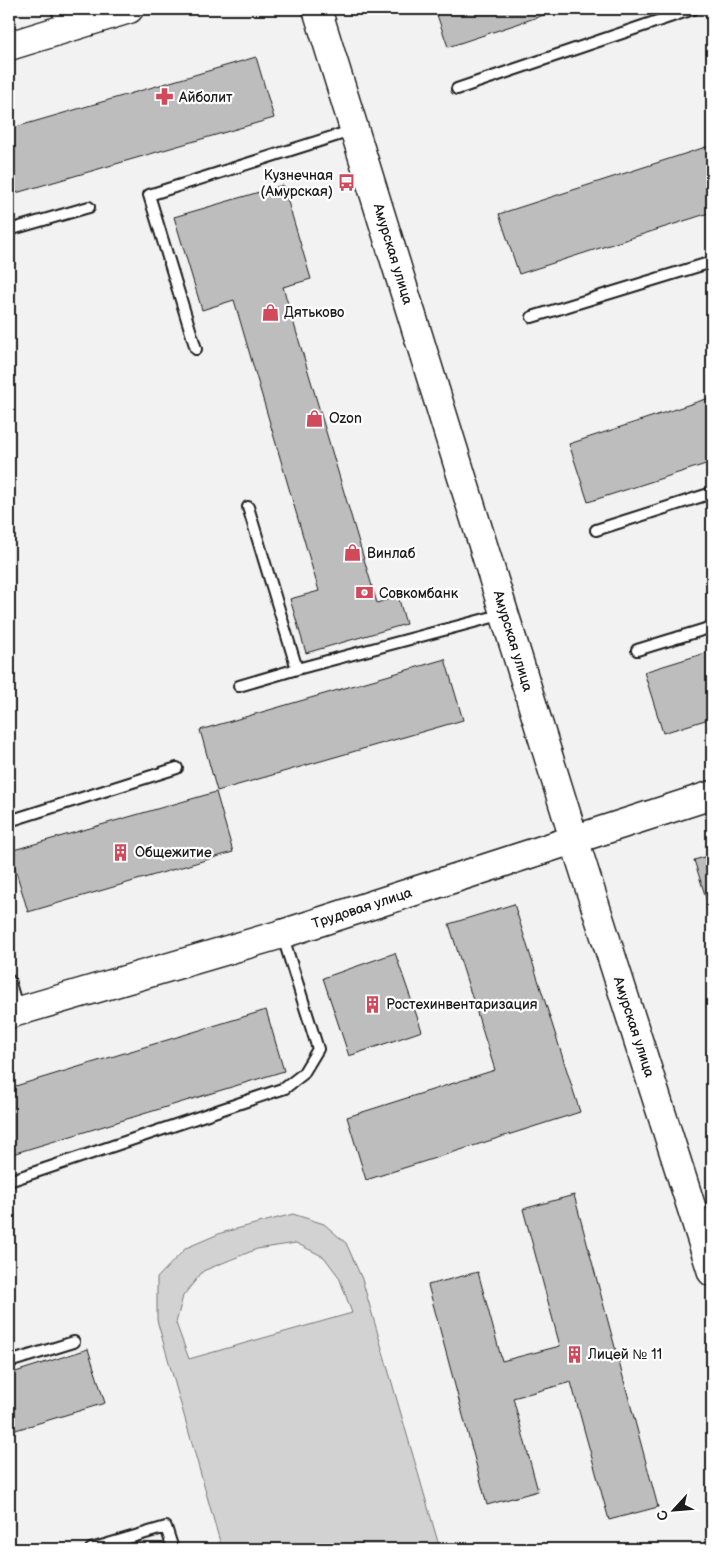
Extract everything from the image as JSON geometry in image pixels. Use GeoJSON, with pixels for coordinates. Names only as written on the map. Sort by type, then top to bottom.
{"type":"FeatureCollection","features":[{"type":"Feature","properties":{"kind":"street"},"geometry":{"type":"LineString","coordinates":[[9,46],[60,19],[129,9]]}},
{"type":"Feature","properties":{"kind":"street","name":"Амурская улица"},"geometry":{"type":"LineString","coordinates":[[316,9],[574,839],[712,1272]]}},
{"type":"Feature","properties":{"kind":"street","name":"Трудовая улица"},"geometry":{"type":"LineString","coordinates":[[14,1013],[282,934],[712,795]]}},
{"type":"Feature","properties":{"kind":"lane"},"geometry":{"type":"LineString","coordinates":[[457,89],[693,9]]}},
{"type":"Feature","properties":{"kind":"lane"},"geometry":{"type":"LineString","coordinates":[[196,349],[149,195],[354,130]]}},
{"type":"Feature","properties":{"kind":"lane"},"geometry":{"type":"LineString","coordinates":[[9,230],[88,207]]}},
{"type":"Feature","properties":{"kind":"lane"},"geometry":{"type":"LineString","coordinates":[[532,317],[712,262]]}},
{"type":"Feature","properties":{"kind":"lane"},"geometry":{"type":"LineString","coordinates":[[596,530],[712,493]]}},
{"type":"Feature","properties":{"kind":"lane"},"geometry":{"type":"LineString","coordinates":[[248,507],[297,669]]}},
{"type":"Feature","properties":{"kind":"lane"},"geometry":{"type":"LineString","coordinates":[[239,686],[505,614]]}},
{"type":"Feature","properties":{"kind":"lane"},"geometry":{"type":"LineString","coordinates":[[637,650],[712,627]]}},
{"type":"Feature","properties":{"kind":"lane"},"geometry":{"type":"LineString","coordinates":[[9,821],[177,768]]}},
{"type":"Feature","properties":{"kind":"lane"},"geometry":{"type":"LineString","coordinates":[[9,1181],[286,1088],[303,1074],[318,1049],[282,934]]}},
{"type":"Feature","properties":{"kind":"lane"},"geometry":{"type":"LineString","coordinates":[[9,980],[14,1013]]}},
{"type":"Feature","properties":{"kind":"lane"},"geometry":{"type":"LineString","coordinates":[[9,1362],[74,1342]]}},
{"type":"Feature","properties":{"kind":"lane"},"geometry":{"type":"LineString","coordinates":[[91,1549],[166,1527],[173,1549]]}},
{"type":"Feature","properties":{"kind":"shaded area"},"geometry":{"type":"Polygon","coordinates":[[[293,1214],[324,1224],[346,1243],[362,1279],[440,1549],[222,1549],[157,1320],[157,1278],[186,1248],[221,1233],[293,1214]],[[296,1243],[257,1249],[203,1271],[183,1296],[176,1323],[189,1359],[352,1313],[339,1277],[324,1257],[296,1243]]]}},
{"type":"Feature","properties":{"kind":"building"},"geometry":{"type":"Polygon","coordinates":[[[435,9],[562,9],[448,47],[435,9]]]}},
{"type":"Feature","properties":{"kind":"building"},"geometry":{"type":"Polygon","coordinates":[[[256,57],[274,118],[9,195],[9,129],[256,57]]]}},
{"type":"Feature","properties":{"kind":"building"},"geometry":{"type":"Polygon","coordinates":[[[712,145],[712,212],[519,274],[499,214],[712,145]]]}},
{"type":"Feature","properties":{"kind":"building"},"geometry":{"type":"Polygon","coordinates":[[[283,185],[311,279],[283,287],[377,603],[398,596],[406,624],[306,653],[290,599],[319,591],[234,300],[202,310],[174,217],[283,185]]]}},
{"type":"Feature","properties":{"kind":"building"},"geometry":{"type":"Polygon","coordinates":[[[712,397],[712,462],[588,502],[569,444],[712,397]]]}},
{"type":"Feature","properties":{"kind":"building"},"geometry":{"type":"Polygon","coordinates":[[[712,651],[712,718],[663,733],[644,672],[712,651]]]}},
{"type":"Feature","properties":{"kind":"building"},"geometry":{"type":"Polygon","coordinates":[[[445,659],[463,720],[217,791],[200,730],[445,659]]]}},
{"type":"Feature","properties":{"kind":"building","name":"Общежитие"},"geometry":{"type":"Polygon","coordinates":[[[216,792],[233,852],[28,912],[10,851],[216,792]]]}},
{"type":"Feature","properties":{"kind":"building"},"geometry":{"type":"Polygon","coordinates":[[[712,855],[712,917],[694,860],[712,855]]]}},
{"type":"Feature","properties":{"kind":"building"},"geometry":{"type":"Polygon","coordinates":[[[514,904],[580,1112],[366,1180],[347,1117],[495,1070],[449,924],[514,904]]]}},
{"type":"Feature","properties":{"kind":"building","name":"Ростехинвентаризация"},"geometry":{"type":"Polygon","coordinates":[[[395,953],[422,1031],[349,1056],[323,978],[395,953]]]}},
{"type":"Feature","properties":{"kind":"building"},"geometry":{"type":"Polygon","coordinates":[[[266,1010],[284,1071],[9,1155],[9,1088],[266,1010]]]}},
{"type":"Feature","properties":{"kind":"building","name":"Лицей № 11"},"geometry":{"type":"Polygon","coordinates":[[[574,1195],[658,1507],[609,1520],[571,1382],[513,1398],[538,1491],[487,1505],[428,1285],[478,1272],[502,1361],[560,1346],[523,1209],[574,1195]]]}},
{"type":"Feature","properties":{"kind":"building"},"geometry":{"type":"Polygon","coordinates":[[[88,1349],[105,1403],[9,1432],[9,1374],[88,1349]]]}},
{"type":"Feature","properties":{"kind":"place","name":"Айболит"},"geometry":{"type":"Point","coordinates":[165,97]}},
{"type":"Feature","properties":{"kind":"place","name":"Кузнечная (Амурская)"},"geometry":{"type":"Point","coordinates":[347,183]}},
{"type":"Feature","properties":{"kind":"place","name":"Дятьково"},"geometry":{"type":"Point","coordinates":[270,312]}},
{"type":"Feature","properties":{"kind":"place","name":"Ozon"},"geometry":{"type":"Point","coordinates":[315,418]}},
{"type":"Feature","properties":{"kind":"place","name":"Винлаб"},"geometry":{"type":"Point","coordinates":[353,553]}},
{"type":"Feature","properties":{"kind":"place","name":"Совкомбанк"},"geometry":{"type":"Point","coordinates":[365,593]}},
{"type":"Feature","properties":{"kind":"place","name":"Общежитие"},"geometry":{"type":"Point","coordinates":[121,852]}},
{"type":"Feature","properties":{"kind":"place","name":"Ростехинвентаризация"},"geometry":{"type":"Point","coordinates":[372,1004]}},
{"type":"Feature","properties":{"kind":"place","name":"Лицей № 11"},"geometry":{"type":"Point","coordinates":[574,1354]}}]}
